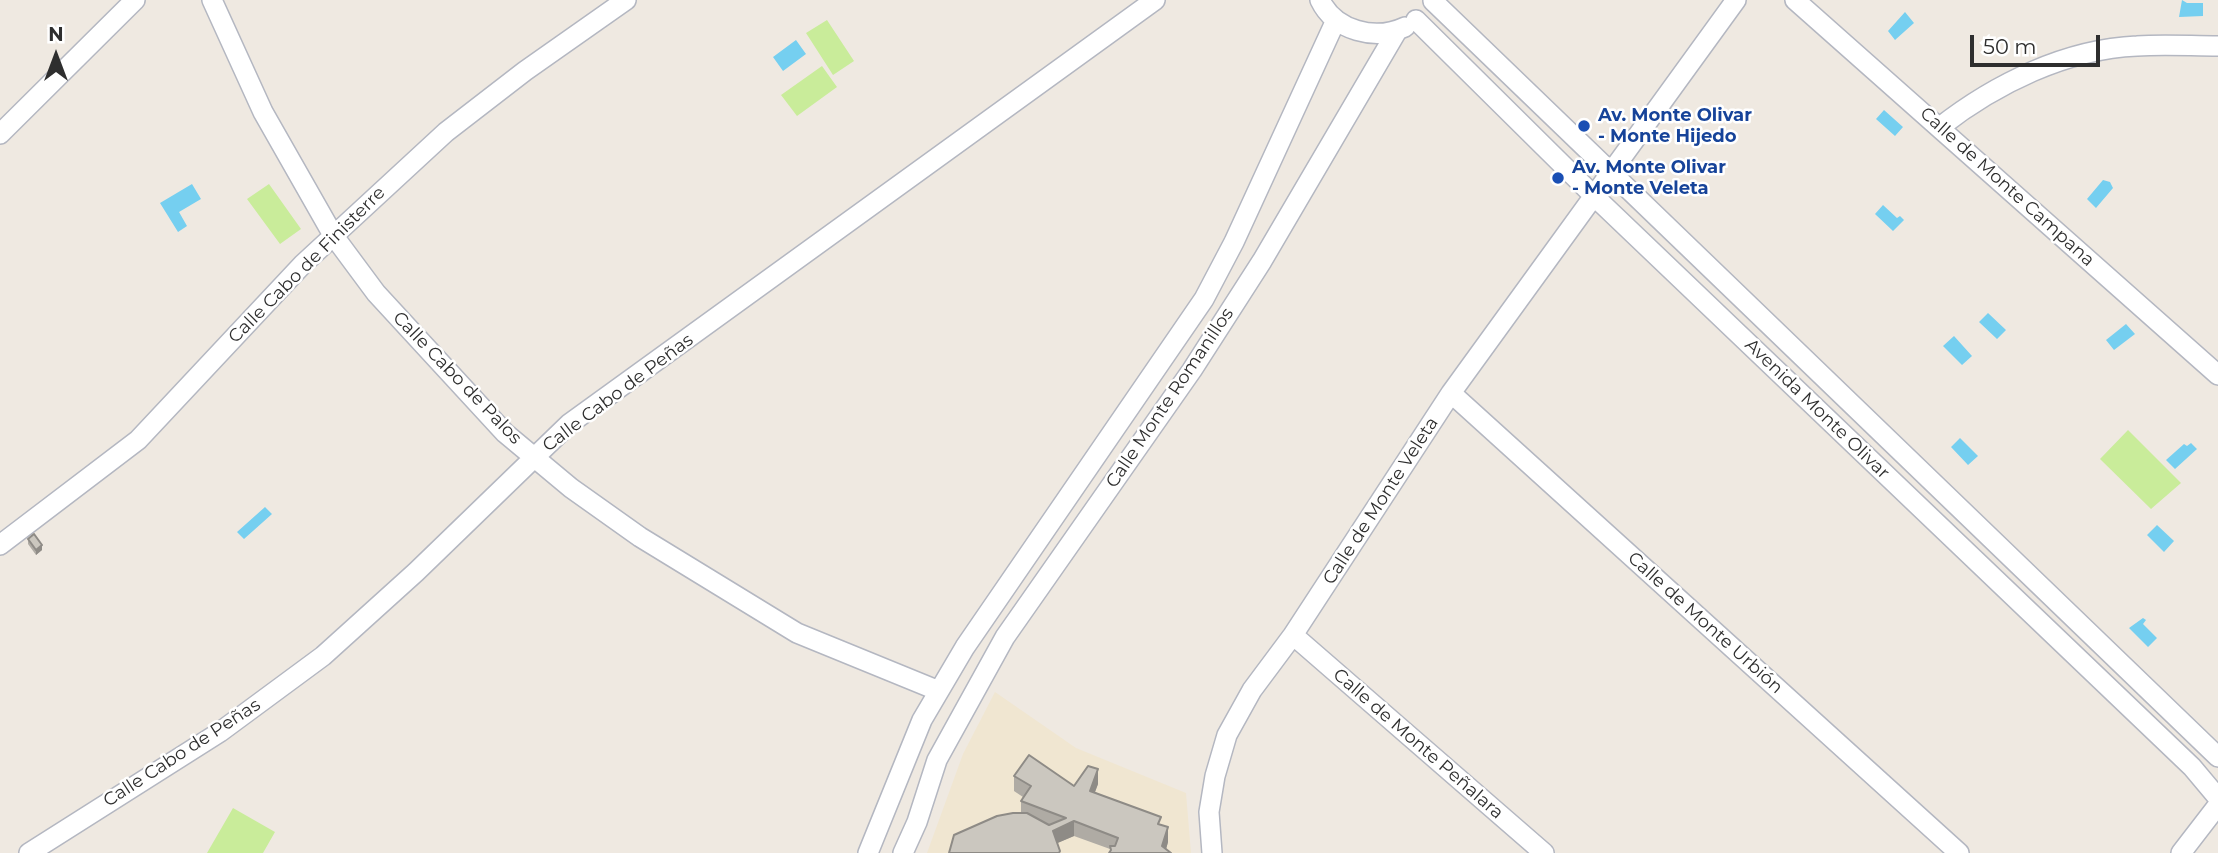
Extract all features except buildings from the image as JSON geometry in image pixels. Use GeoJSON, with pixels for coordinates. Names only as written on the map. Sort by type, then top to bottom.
{"type":"FeatureCollection","features":[{"type":"Feature","properties":{"kind":"street"},"geometry":{"type":"LineString","coordinates":[[0,134],[135,0]]}},
{"type":"Feature","properties":{"kind":"street","name":"Calle Cabo de Palos"},"geometry":{"type":"LineString","coordinates":[[212,0],[263,111],[333,235],[376,293],[505,433],[571,488],[640,537],[797,633],[939,691]]}},
{"type":"Feature","properties":{"kind":"street","name":"Calle Cabo de Finisterre"},"geometry":{"type":"LineString","coordinates":[[0,545],[138,440],[333,235],[446,132],[626,0]]}},
{"type":"Feature","properties":{"kind":"street","name":"Calle Cabo de Peñas"},"geometry":{"type":"LineString","coordinates":[[29,853],[220,732],[323,656],[416,572],[569,424],[1154,0]]}},
{"type":"Feature","properties":{"kind":"street"},"geometry":{"type":"LineString","coordinates":[[1320,0],[1336,20],[1366,32],[1397,31],[1416,20],[1433,0]]}},
{"type":"Feature","properties":{"kind":"street","name":"Avenida Monte Olivar"},"geometry":{"type":"LineString","coordinates":[[1433,0],[2218,757]]}},
{"type":"Feature","properties":{"kind":"street","name":"Calle de Monte Veleta"},"geometry":{"type":"LineString","coordinates":[[1212,853],[1209,812],[1227,735],[1252,691],[1293,635],[1451,393],[1737,0]]}},
{"type":"Feature","properties":{"kind":"street","name":"Calle de Monte Campana"},"geometry":{"type":"LineString","coordinates":[[1795,0],[2218,374]]}},
{"type":"Feature","properties":{"kind":"street","name":"Calle Monte Romanillos"},"geometry":{"type":"LineString","coordinates":[[868,853],[911,749],[939,691],[965,647],[1204,299],[1234,242],[1336,20]]}},
{"type":"Feature","properties":{"kind":"street","name":"Avenida Monte Olivar"},"geometry":{"type":"LineString","coordinates":[[1416,20],[1595,197],[2192,767],[2218,798]]}},
{"type":"Feature","properties":{"kind":"street","name":"Calle Monte Romanillos"},"geometry":{"type":"LineString","coordinates":[[903,853],[917,822],[937,761],[1005,637],[1192,370],[1255,272],[1397,31]]}},
{"type":"Feature","properties":{"kind":"street"},"geometry":{"type":"LineString","coordinates":[[1940,127],[1977,99],[2029,74],[2089,52],[2136,46],[2218,46]]}},
{"type":"Feature","properties":{"kind":"street","name":"Calle de Monte Urbión"},"geometry":{"type":"LineString","coordinates":[[1451,393],[1959,853]]}},
{"type":"Feature","properties":{"kind":"street"},"geometry":{"type":"LineString","coordinates":[[1898,486],[1917,467]]}},
{"type":"Feature","properties":{"kind":"street"},"geometry":{"type":"LineString","coordinates":[[1931,518],[1950,499]]}},
{"type":"Feature","properties":{"kind":"street","name":"Calle de Monte Peñalara"},"geometry":{"type":"LineString","coordinates":[[1293,635],[1544,853]]}},
{"type":"Feature","properties":{"kind":"street"},"geometry":{"type":"LineString","coordinates":[[965,647],[984,656],[988,668]]}},
{"type":"Feature","properties":{"kind":"street"},"geometry":{"type":"LineString","coordinates":[[911,749],[922,764],[937,761]]}},
{"type":"Feature","properties":{"kind":"street"},"geometry":{"type":"LineString","coordinates":[[2181,853],[2218,805]]}},
{"type":"Feature","properties":{"kind":"shaded area"},"geometry":{"type":"Polygon","coordinates":[[[995,692],[1076,748],[1186,793],[1191,853],[927,853],[963,754],[995,692]]]}},
{"type":"Feature","properties":{"kind":"green space"},"geometry":{"type":"Polygon","coordinates":[[[827,20],[854,61],[833,75],[806,33],[827,20]]]}},
{"type":"Feature","properties":{"kind":"green space"},"geometry":{"type":"Polygon","coordinates":[[[822,66],[837,87],[797,116],[781,95],[822,66]]]}},
{"type":"Feature","properties":{"kind":"green space"},"geometry":{"type":"Polygon","coordinates":[[[269,184],[301,229],[280,244],[247,199],[269,184]]]}},
{"type":"Feature","properties":{"kind":"green space"},"geometry":{"type":"Polygon","coordinates":[[[2128,430],[2181,483],[2151,509],[2100,459],[2128,430]]]}},
{"type":"Feature","properties":{"kind":"green space"},"geometry":{"type":"Polygon","coordinates":[[[233,808],[275,832],[263,853],[207,853],[233,808]]]}},
{"type":"Feature","properties":{"kind":"water"},"geometry":{"type":"Polygon","coordinates":[[[2182,0],[2187,3],[2203,3],[2203,16],[2179,17],[2182,0]]]}},
{"type":"Feature","properties":{"kind":"water"},"geometry":{"type":"Polygon","coordinates":[[[1905,12],[1914,23],[1895,40],[1888,31],[1905,12]]]}},
{"type":"Feature","properties":{"kind":"water"},"geometry":{"type":"Polygon","coordinates":[[[796,40],[806,54],[783,71],[773,57],[796,40]]]}},
{"type":"Feature","properties":{"kind":"water"},"geometry":{"type":"Polygon","coordinates":[[[1884,110],[1903,127],[1895,136],[1876,119],[1884,110]]]}},
{"type":"Feature","properties":{"kind":"water"},"geometry":{"type":"Polygon","coordinates":[[[2103,180],[2110,182],[2113,188],[2096,208],[2087,199],[2103,180]]]}},
{"type":"Feature","properties":{"kind":"water"},"geometry":{"type":"Polygon","coordinates":[[[192,184],[201,199],[179,212],[187,226],[178,232],[160,203],[192,184]]]}},
{"type":"Feature","properties":{"kind":"water"},"geometry":{"type":"Polygon","coordinates":[[[1883,205],[1897,218],[1900,216],[1904,220],[1893,231],[1875,214],[1883,205]]]}},
{"type":"Feature","properties":{"kind":"water"},"geometry":{"type":"Polygon","coordinates":[[[1988,313],[2006,330],[1997,339],[1979,322],[1988,313]]]}},
{"type":"Feature","properties":{"kind":"water"},"geometry":{"type":"Polygon","coordinates":[[[2126,324],[2135,334],[2114,350],[2106,340],[2126,324]]]}},
{"type":"Feature","properties":{"kind":"water"},"geometry":{"type":"Polygon","coordinates":[[[1954,336],[1972,356],[1962,365],[1943,346],[1954,336]]]}},
{"type":"Feature","properties":{"kind":"water"},"geometry":{"type":"Polygon","coordinates":[[[1960,438],[1978,456],[1968,465],[1951,447],[1960,438]]]}},
{"type":"Feature","properties":{"kind":"water"},"geometry":{"type":"Polygon","coordinates":[[[2191,443],[2197,449],[2175,469],[2166,460],[2184,444],[2187,446],[2191,443]]]}},
{"type":"Feature","properties":{"kind":"water"},"geometry":{"type":"Polygon","coordinates":[[[265,507],[272,514],[244,539],[237,532],[265,507]]]}},
{"type":"Feature","properties":{"kind":"water"},"geometry":{"type":"Polygon","coordinates":[[[2157,525],[2174,541],[2164,552],[2147,535],[2157,525]]]}},
{"type":"Feature","properties":{"kind":"water"},"geometry":{"type":"Polygon","coordinates":[[[2143,618],[2146,620],[2143,624],[2157,638],[2148,647],[2129,628],[2143,618]]]}},
{"type":"Feature","properties":{"kind":"place","name":"Av. Monte Olivar - Monte Hijedo"},"geometry":{"type":"Point","coordinates":[1584,126]}},
{"type":"Feature","properties":{"kind":"place","name":"Av. Monte Olivar - Monte Veleta"},"geometry":{"type":"Point","coordinates":[1558,178]}}]}
